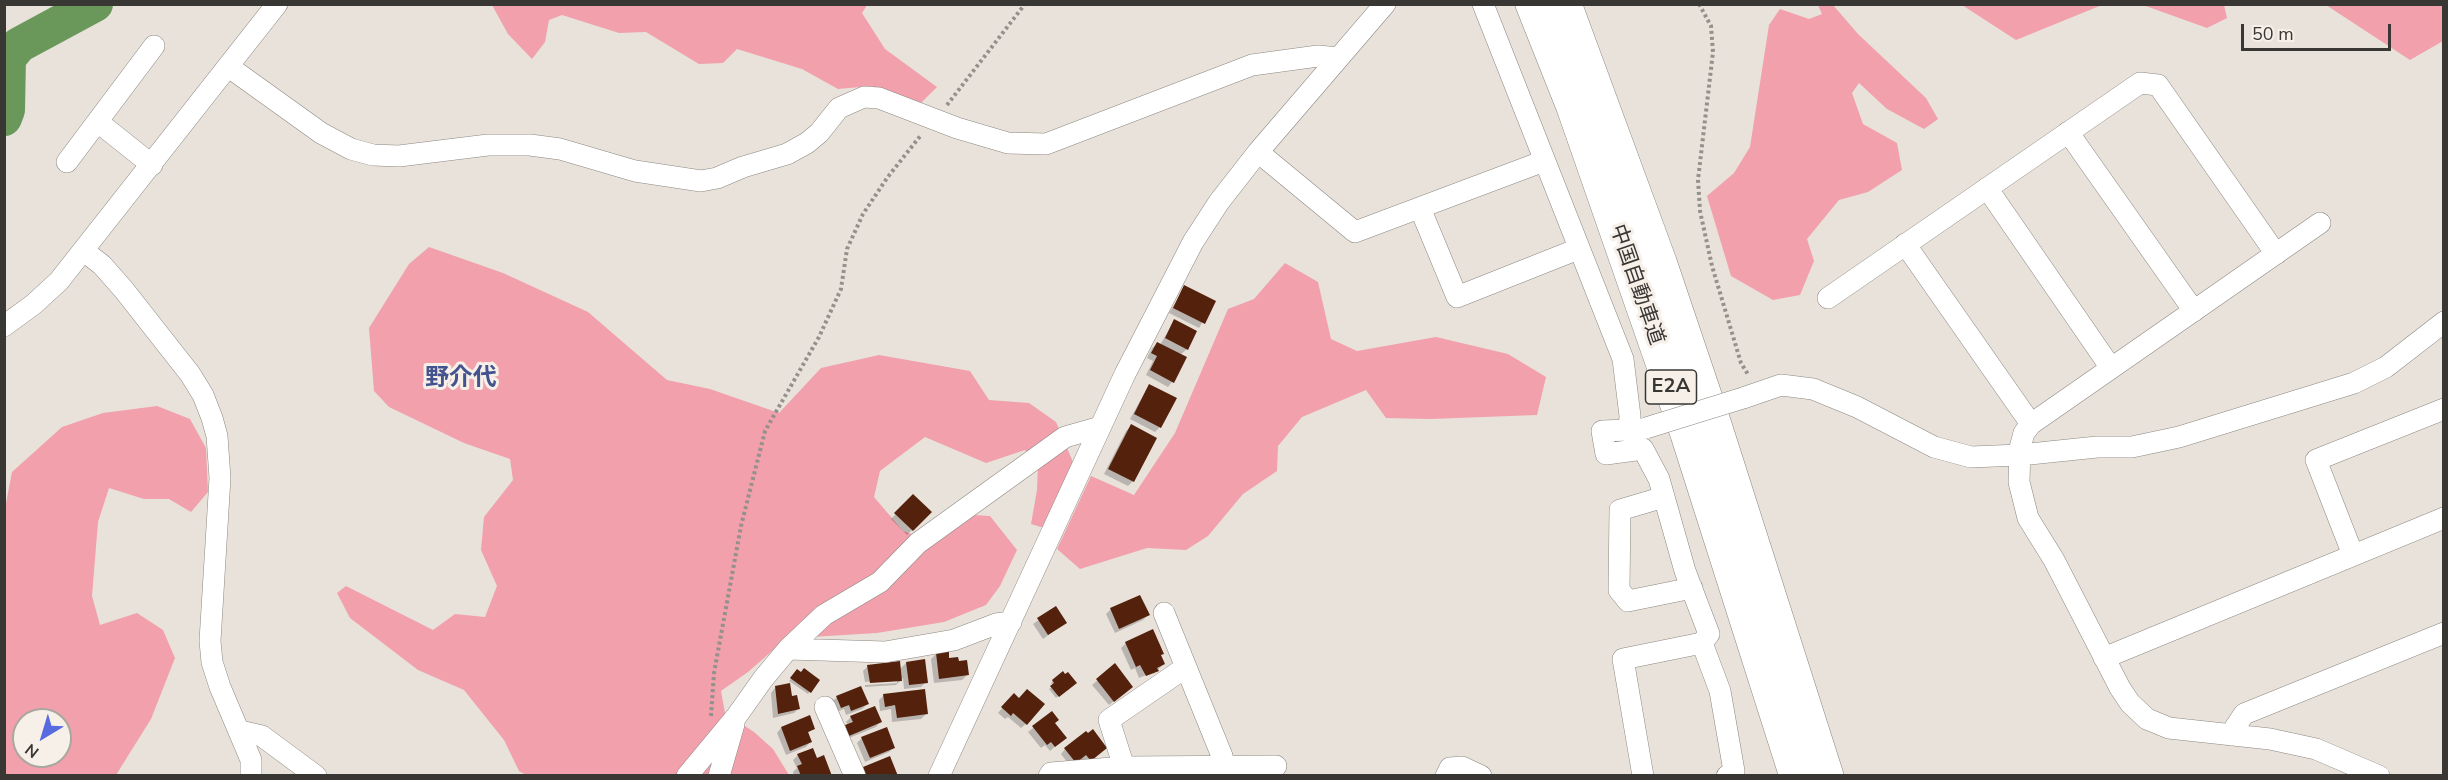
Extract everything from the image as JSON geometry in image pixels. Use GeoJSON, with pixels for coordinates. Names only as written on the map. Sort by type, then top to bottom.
{"type":"FeatureCollection","features":[{"type":"Feature","properties":{"kind":"highway","name":"中国自動車道"},"geometry":{"type":"LineString","coordinates":[[1532,4],[1573,107],[1687,434],[1796,776]]}},
{"type":"Feature","properties":{"kind":"highway","name":"中国自動車道"},"geometry":{"type":"LineString","coordinates":[[1565,4],[1660,262],[1715,425],[1827,776]]}},
{"type":"Feature","properties":{"kind":"street"},"geometry":{"type":"LineString","coordinates":[[4,326],[59,281],[277,4]]}},
{"type":"Feature","properties":{"kind":"street"},"geometry":{"type":"LineString","coordinates":[[939,776],[966,713],[1011,622],[1100,427],[1193,242],[1219,202],[1258,152],[1385,4]]}},
{"type":"Feature","properties":{"kind":"street"},"geometry":{"type":"LineString","coordinates":[[1483,4],[1623,358],[1630,416],[1637,429]]}},
{"type":"Feature","properties":{"kind":"street"},"geometry":{"type":"LineString","coordinates":[[67,162],[154,46]]}},
{"type":"Feature","properties":{"kind":"street"},"geometry":{"type":"LineString","coordinates":[[229,67],[321,133],[351,149],[373,155],[399,156],[488,145],[530,145],[560,149],[635,171],[701,181],[717,178],[743,167],[786,154],[807,143],[819,133],[840,108],[864,97],[879,98],[957,128],[1008,144],[1046,144],[1252,64],[1318,56],[1338,58]]}},
{"type":"Feature","properties":{"kind":"street"},"geometry":{"type":"LineString","coordinates":[[1828,298],[2140,83],[2158,85],[2276,254]]}},
{"type":"Feature","properties":{"kind":"street"},"geometry":{"type":"LineString","coordinates":[[98,122],[152,165]]}},
{"type":"Feature","properties":{"kind":"street"},"geometry":{"type":"LineString","coordinates":[[2068,132],[2194,311]]}},
{"type":"Feature","properties":{"kind":"street"},"geometry":{"type":"LineString","coordinates":[[1258,152],[1355,232],[1544,161]]}},
{"type":"Feature","properties":{"kind":"street"},"geometry":{"type":"LineString","coordinates":[[1987,188],[2111,368]]}},
{"type":"Feature","properties":{"kind":"street"},"geometry":{"type":"LineString","coordinates":[[1420,208],[1457,297],[1578,249]]}},
{"type":"Feature","properties":{"kind":"street"},"geometry":{"type":"LineString","coordinates":[[2320,223],[2031,424],[2024,433],[2019,482],[2028,518],[2054,560],[2104,658],[2130,703],[2148,719],[2169,728],[2270,739],[2316,749],[2379,776]]}},
{"type":"Feature","properties":{"kind":"street"},"geometry":{"type":"LineString","coordinates":[[1905,244],[2031,424]]}},
{"type":"Feature","properties":{"kind":"street"},"geometry":{"type":"LineString","coordinates":[[84,251],[102,264],[190,374],[212,418],[217,436],[220,478],[210,641],[212,662],[220,687],[251,759],[251,776]]}},
{"type":"Feature","properties":{"kind":"street"},"geometry":{"type":"LineString","coordinates":[[1643,776],[1623,659],[1702,643],[1709,634],[1692,588],[1659,479],[1644,449],[1606,454],[1602,431],[1637,429],[1781,385],[1814,389],[1857,407],[1934,447],[1971,457],[2020,455],[2097,447],[2133,447],[2180,437],[2354,383],[2386,367],[2444,322]]}},
{"type":"Feature","properties":{"kind":"street"},"geometry":{"type":"LineString","coordinates":[[2353,555],[2316,460],[2444,409]]}},
{"type":"Feature","properties":{"kind":"street"},"geometry":{"type":"LineString","coordinates":[[687,776],[736,717],[763,679],[789,649],[824,615],[880,582],[918,543],[1065,437],[1100,427]]}},
{"type":"Feature","properties":{"kind":"street"},"geometry":{"type":"LineString","coordinates":[[1664,497],[1620,510],[1619,590],[1628,601],[1692,588]]}},
{"type":"Feature","properties":{"kind":"street"},"geometry":{"type":"LineString","coordinates":[[2104,658],[2444,518]]}},
{"type":"Feature","properties":{"kind":"street"},"geometry":{"type":"LineString","coordinates":[[1164,613],[1222,756],[1223,766]]}},
{"type":"Feature","properties":{"kind":"street"},"geometry":{"type":"LineString","coordinates":[[789,649],[885,651],[954,640],[996,624],[1011,622]]}},
{"type":"Feature","properties":{"kind":"street"},"geometry":{"type":"LineString","coordinates":[[2230,735],[2244,714],[2444,633]]}},
{"type":"Feature","properties":{"kind":"street"},"geometry":{"type":"LineString","coordinates":[[1702,643],[1720,691],[1734,771],[1727,776]]}},
{"type":"Feature","properties":{"kind":"street"},"geometry":{"type":"LineString","coordinates":[[1124,767],[1109,720],[1186,667]]}},
{"type":"Feature","properties":{"kind":"street"},"geometry":{"type":"LineString","coordinates":[[825,707],[855,776]]}},
{"type":"Feature","properties":{"kind":"street"},"geometry":{"type":"LineString","coordinates":[[719,776],[736,717]]}},
{"type":"Feature","properties":{"kind":"street"},"geometry":{"type":"LineString","coordinates":[[240,731],[262,736],[316,776]]}},
{"type":"Feature","properties":{"kind":"street"},"geometry":{"type":"LineString","coordinates":[[1049,776],[1051,773],[1124,767],[1276,766]]}},
{"type":"Feature","properties":{"kind":"street"},"geometry":{"type":"LineString","coordinates":[[1446,776],[1450,768],[1462,767],[1481,776]]}},
{"type":"Feature","properties":{"kind":"path"},"geometry":{"type":"LineString","coordinates":[[716,741],[711,716],[714,673],[741,526],[765,431],[814,346],[841,290],[847,249],[863,213],[887,178],[1025,4]]}},
{"type":"Feature","properties":{"kind":"path"},"geometry":{"type":"LineString","coordinates":[[1699,4],[1711,26],[1713,52],[1698,180],[1700,211],[1712,266],[1750,395]]}},
{"type":"Feature","properties":{"kind":"shaded area"},"geometry":{"type":"Polygon","coordinates":[[[492,5],[867,5],[862,13],[885,49],[937,87],[921,103],[871,86],[838,89],[802,69],[737,49],[723,63],[699,64],[646,32],[619,33],[562,15],[549,20],[545,42],[532,59],[508,34],[492,5]]]}},
{"type":"Feature","properties":{"kind":"shaded area"},"geometry":{"type":"Polygon","coordinates":[[[1818,5],[1833,5],[1858,34],[1926,98],[1938,119],[1924,129],[1887,109],[1859,83],[1852,93],[1863,124],[1897,143],[1902,170],[1868,192],[1839,200],[1807,239],[1814,261],[1800,295],[1773,300],[1731,276],[1707,196],[1734,173],[1750,147],[1769,25],[1780,9],[1809,19],[1822,14],[1818,5]]]}},
{"type":"Feature","properties":{"kind":"shaded area"},"geometry":{"type":"Polygon","coordinates":[[[1962,5],[2102,5],[2016,40],[1962,5]]]}},
{"type":"Feature","properties":{"kind":"shaded area"},"geometry":{"type":"Polygon","coordinates":[[[2143,5],[2224,5],[2227,18],[2207,28],[2143,5]]]}},
{"type":"Feature","properties":{"kind":"shaded area"},"geometry":{"type":"Polygon","coordinates":[[[2326,5],[2443,5],[2443,41],[2410,60],[2326,5]]]}},
{"type":"Feature","properties":{"kind":"shaded area"},"geometry":{"type":"Polygon","coordinates":[[[429,247],[503,273],[588,312],[667,380],[710,389],[779,413],[821,368],[879,355],[970,371],[989,400],[1029,403],[1056,422],[1073,462],[1044,528],[1031,524],[1037,490],[1038,466],[1025,450],[986,463],[925,437],[880,471],[874,497],[903,531],[931,541],[974,515],[990,516],[1017,550],[1000,586],[986,605],[944,622],[877,633],[811,637],[779,645],[748,672],[721,691],[725,713],[754,732],[773,749],[789,775],[526,775],[519,771],[504,740],[464,690],[418,670],[350,618],[337,593],[346,586],[433,630],[455,614],[485,617],[497,586],[481,550],[484,517],[513,480],[510,459],[464,443],[389,407],[374,391],[369,328],[409,264],[429,247]]]}},
{"type":"Feature","properties":{"kind":"shaded area"},"geometry":{"type":"Polygon","coordinates":[[[1285,263],[1318,282],[1331,339],[1357,351],[1436,337],[1508,354],[1546,377],[1537,415],[1430,419],[1386,418],[1366,390],[1302,417],[1278,446],[1277,471],[1243,494],[1208,536],[1186,550],[1147,548],[1080,569],[1057,549],[1091,476],[1134,495],[1175,433],[1228,309],[1254,299],[1285,263]]]}},
{"type":"Feature","properties":{"kind":"shaded area"},"geometry":{"type":"Polygon","coordinates":[[[157,406],[190,419],[206,448],[208,492],[191,512],[169,499],[144,499],[109,488],[98,522],[92,596],[100,625],[137,613],[163,630],[175,658],[151,719],[116,775],[5,775],[4,514],[12,472],[62,427],[103,413],[157,406]]]}},
{"type":"Feature","properties":{"kind":"building"},"geometry":{"type":"Polygon","coordinates":[[[1184,285],[1216,301],[1205,324],[1173,308],[1184,285]]]}},
{"type":"Feature","properties":{"kind":"building"},"geometry":{"type":"Polygon","coordinates":[[[1174,319],[1197,331],[1188,350],[1165,338],[1174,319]]]}},
{"type":"Feature","properties":{"kind":"building"},"geometry":{"type":"Polygon","coordinates":[[[1157,342],[1187,357],[1174,383],[1150,370],[1157,356],[1151,353],[1157,342]]]}},
{"type":"Feature","properties":{"kind":"building"},"geometry":{"type":"Polygon","coordinates":[[[1149,384],[1177,398],[1161,428],[1134,414],[1149,384]]]}},
{"type":"Feature","properties":{"kind":"building"},"geometry":{"type":"Polygon","coordinates":[[[1131,424],[1157,438],[1134,482],[1108,469],[1131,424]]]}},
{"type":"Feature","properties":{"kind":"building"},"geometry":{"type":"Polygon","coordinates":[[[913,494],[932,512],[913,531],[894,513],[913,494]]]}},
{"type":"Feature","properties":{"kind":"building"},"geometry":{"type":"Polygon","coordinates":[[[1140,595],[1150,615],[1119,629],[1110,608],[1140,595]]]}},
{"type":"Feature","properties":{"kind":"building"},"geometry":{"type":"Polygon","coordinates":[[[1056,606],[1067,623],[1048,635],[1037,618],[1056,606]]]}},
{"type":"Feature","properties":{"kind":"building"},"geometry":{"type":"Polygon","coordinates":[[[1153,629],[1164,654],[1161,655],[1165,664],[1157,668],[1159,671],[1146,676],[1140,665],[1136,667],[1125,642],[1153,629]]]}},
{"type":"Feature","properties":{"kind":"building"},"geometry":{"type":"Polygon","coordinates":[[[949,651],[949,658],[958,657],[959,661],[967,660],[969,675],[939,679],[936,653],[949,651]]]}},
{"type":"Feature","properties":{"kind":"building"},"geometry":{"type":"Polygon","coordinates":[[[925,659],[928,683],[909,685],[906,662],[925,659]]]}},
{"type":"Feature","properties":{"kind":"building"},"geometry":{"type":"Polygon","coordinates":[[[900,661],[902,681],[870,683],[867,665],[900,661]]]}},
{"type":"Feature","properties":{"kind":"building"},"geometry":{"type":"Polygon","coordinates":[[[1115,663],[1133,687],[1114,702],[1096,679],[1115,663]]]}},
{"type":"Feature","properties":{"kind":"building"},"geometry":{"type":"Polygon","coordinates":[[[804,668],[820,680],[811,693],[790,678],[797,669],[801,672],[804,668]]]}},
{"type":"Feature","properties":{"kind":"building"},"geometry":{"type":"Polygon","coordinates":[[[1063,671],[1065,674],[1068,672],[1077,683],[1059,697],[1050,686],[1054,683],[1052,680],[1063,671]]]}},
{"type":"Feature","properties":{"kind":"building"},"geometry":{"type":"Polygon","coordinates":[[[790,683],[792,696],[797,695],[800,709],[778,714],[775,686],[790,683]]]}},
{"type":"Feature","properties":{"kind":"building"},"geometry":{"type":"Polygon","coordinates":[[[861,686],[869,704],[851,711],[849,705],[841,708],[836,696],[861,686]]]}},
{"type":"Feature","properties":{"kind":"building"},"geometry":{"type":"Polygon","coordinates":[[[925,689],[928,714],[897,718],[895,705],[885,707],[883,694],[925,689]]]}},
{"type":"Feature","properties":{"kind":"building"},"geometry":{"type":"Polygon","coordinates":[[[1027,689],[1045,704],[1027,725],[1013,713],[1011,716],[1001,707],[1014,693],[1019,698],[1027,689]]]}},
{"type":"Feature","properties":{"kind":"building"},"geometry":{"type":"Polygon","coordinates":[[[875,706],[882,722],[849,736],[845,725],[853,722],[850,716],[875,706]]]}},
{"type":"Feature","properties":{"kind":"building"},"geometry":{"type":"Polygon","coordinates":[[[1052,711],[1059,720],[1055,723],[1067,738],[1055,747],[1051,742],[1047,745],[1032,726],[1052,711]]]}},
{"type":"Feature","properties":{"kind":"building"},"geometry":{"type":"Polygon","coordinates":[[[810,715],[815,729],[808,732],[812,742],[790,751],[781,727],[810,715]]]}},
{"type":"Feature","properties":{"kind":"building"},"geometry":{"type":"Polygon","coordinates":[[[887,727],[895,748],[870,758],[861,737],[887,727]]]}},
{"type":"Feature","properties":{"kind":"building"},"geometry":{"type":"Polygon","coordinates":[[[1093,729],[1107,748],[1091,761],[1086,755],[1076,763],[1064,748],[1086,731],[1088,733],[1093,729]]]}},
{"type":"Feature","properties":{"kind":"building"},"geometry":{"type":"Polygon","coordinates":[[[813,748],[817,758],[824,755],[832,776],[801,776],[797,766],[802,764],[797,754],[813,748]]]}},
{"type":"Feature","properties":{"kind":"building"},"geometry":{"type":"Polygon","coordinates":[[[890,756],[898,776],[866,776],[863,767],[890,756]]]}},
{"type":"Feature","properties":{"kind":"waterway"},"geometry":{"type":"LineString","coordinates":[[4,118],[7,110],[8,58],[19,45],[95,4]]}},
{"type":"Feature","properties":{"kind":"district","name":"野介代"},"geometry":{"type":"Point","coordinates":[461,379]}}]}
